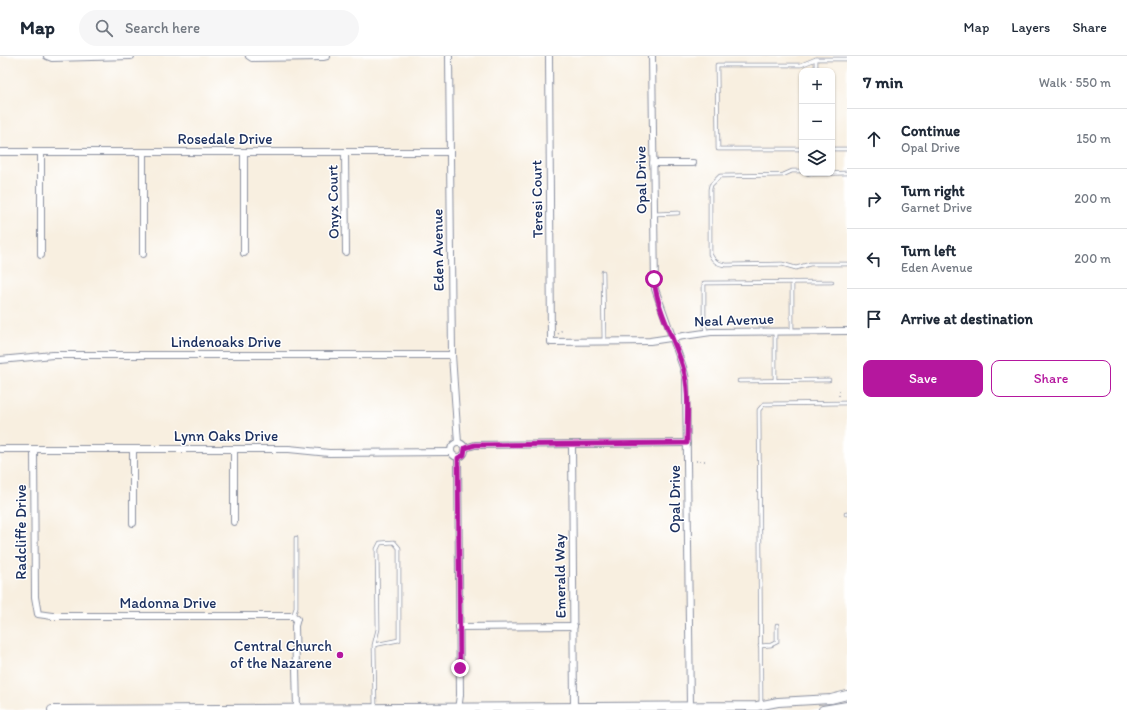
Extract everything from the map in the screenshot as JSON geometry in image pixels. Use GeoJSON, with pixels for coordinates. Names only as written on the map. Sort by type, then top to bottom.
{"type":"FeatureCollection","features":[{"type":"Feature","properties":{"kind":"street"},"geometry":{"type":"LineString","coordinates":[[47,56],[52,58],[131,56]]}},
{"type":"Feature","properties":{"kind":"street"},"geometry":{"type":"LineString","coordinates":[[250,57],[327,56]]}},
{"type":"Feature","properties":{"kind":"street","name":"Eden Avenue"},"geometry":{"type":"LineString","coordinates":[[449,56],[452,355],[458,443]]}},
{"type":"Feature","properties":{"kind":"street","name":"Teresi Court"},"geometry":{"type":"LineString","coordinates":[[549,56],[551,342]]}},
{"type":"Feature","properties":{"kind":"street","name":"Opal Drive"},"geometry":{"type":"LineString","coordinates":[[652,56],[655,289],[686,379],[690,708]]}},
{"type":"Feature","properties":{"kind":"street","name":"Rosedale Drive"},"geometry":{"type":"LineString","coordinates":[[0,152],[450,152]]}},
{"type":"Feature","properties":{"kind":"street"},"geometry":{"type":"LineString","coordinates":[[41,152],[41,255]]}},
{"type":"Feature","properties":{"kind":"street"},"geometry":{"type":"LineString","coordinates":[[142,152],[143,254]]}},
{"type":"Feature","properties":{"kind":"street"},"geometry":{"type":"LineString","coordinates":[[244,152],[244,253]]}},
{"type":"Feature","properties":{"kind":"street","name":"Onyx Court"},"geometry":{"type":"LineString","coordinates":[[345,152],[346,252]]}},
{"type":"Feature","properties":{"kind":"street"},"geometry":{"type":"LineString","coordinates":[[654,163],[693,163]]}},
{"type":"Feature","properties":{"kind":"street","name":"Neal Avenue"},"geometry":{"type":"LineString","coordinates":[[551,342],[650,341],[706,332],[847,331]]}},
{"type":"Feature","properties":{"kind":"street","name":"Lindenoaks Drive"},"geometry":{"type":"LineString","coordinates":[[0,360],[53,355],[452,355]]}},
{"type":"Feature","properties":{"kind":"street"},"geometry":{"type":"LineString","coordinates":[[458,458],[451,452],[452,447],[458,443],[462,444],[465,448]]}},
{"type":"Feature","properties":{"kind":"street"},"geometry":{"type":"LineString","coordinates":[[465,448],[475,445],[687,443]]}},
{"type":"Feature","properties":{"kind":"street","name":"Emerald Way"},"geometry":{"type":"LineString","coordinates":[[572,445],[574,708]]}},
{"type":"Feature","properties":{"kind":"street"},"geometry":{"type":"LineString","coordinates":[[458,458],[464,455],[465,448]]}},
{"type":"Feature","properties":{"kind":"street","name":"Lynn Oaks Drive"},"geometry":{"type":"LineString","coordinates":[[0,449],[289,449],[329,453],[451,452]]}},
{"type":"Feature","properties":{"kind":"street"},"geometry":{"type":"LineString","coordinates":[[132,523],[133,449]]}},
{"type":"Feature","properties":{"kind":"street","name":"Radcliffe Drive"},"geometry":{"type":"LineString","coordinates":[[34,450],[35,597],[38,614]]}},
{"type":"Feature","properties":{"kind":"street"},"geometry":{"type":"LineString","coordinates":[[234,450],[234,522]]}},
{"type":"Feature","properties":{"kind":"street"},"geometry":{"type":"LineString","coordinates":[[458,458],[460,627],[460,695],[458,709]]}},
{"type":"Feature","properties":{"kind":"street","name":"Madonna Drive"},"geometry":{"type":"LineString","coordinates":[[38,614],[52,616],[295,617]]}},
{"type":"Feature","properties":{"kind":"street"},"geometry":{"type":"LineString","coordinates":[[295,617],[297,709]]}},
{"type":"Feature","properties":{"kind":"street"},"geometry":{"type":"LineString","coordinates":[[460,627],[574,626]]}},
{"type":"Feature","properties":{"kind":"street"},"geometry":{"type":"LineString","coordinates":[[758,707],[778,702],[831,699],[847,695]]}},
{"type":"Feature","properties":{"kind":"street"},"geometry":{"type":"LineString","coordinates":[[823,710],[847,706]]}},
{"type":"Feature","properties":{"kind":"street"},"geometry":{"type":"LineString","coordinates":[[52,710],[758,707],[773,710]]}},
{"type":"Feature","properties":{"kind":"lane"},"geometry":{"type":"LineString","coordinates":[[799,149],[718,149],[718,65],[801,65],[816,59],[847,59]]}},
{"type":"Feature","properties":{"kind":"lane"},"geometry":{"type":"LineString","coordinates":[[816,59],[816,68]]}},
{"type":"Feature","properties":{"kind":"lane"},"geometry":{"type":"LineString","coordinates":[[835,149],[847,149]]}},
{"type":"Feature","properties":{"kind":"lane"},"geometry":{"type":"LineString","coordinates":[[799,171],[792,171],[783,175],[720,176],[714,181],[710,189],[710,254],[714,261],[719,264],[726,265],[782,264],[796,268],[810,264],[847,264]]}},
{"type":"Feature","properties":{"kind":"lane"},"geometry":{"type":"LineString","coordinates":[[835,173],[847,173]]}},
{"type":"Feature","properties":{"kind":"lane"},"geometry":{"type":"LineString","coordinates":[[654,214],[678,213]]}},
{"type":"Feature","properties":{"kind":"lane"},"geometry":{"type":"LineString","coordinates":[[603,272],[604,342]]}},
{"type":"Feature","properties":{"kind":"lane"},"geometry":{"type":"LineString","coordinates":[[792,282],[792,331]]}},
{"type":"Feature","properties":{"kind":"lane"},"geometry":{"type":"LineString","coordinates":[[706,332],[704,322],[704,283],[832,282]]}},
{"type":"Feature","properties":{"kind":"lane"},"geometry":{"type":"LineString","coordinates":[[775,332],[775,380]]}},
{"type":"Feature","properties":{"kind":"lane"},"geometry":{"type":"LineString","coordinates":[[739,381],[829,380]]}},
{"type":"Feature","properties":{"kind":"lane"},"geometry":{"type":"LineString","coordinates":[[758,707],[760,646],[759,410],[764,404],[847,403]]}},
{"type":"Feature","properties":{"kind":"lane"},"geometry":{"type":"LineString","coordinates":[[295,617],[296,538]]}},
{"type":"Feature","properties":{"kind":"lane"},"geometry":{"type":"LineString","coordinates":[[374,644],[399,640],[399,548],[394,542],[380,543],[377,549],[378,629],[374,644],[375,709]]}},
{"type":"Feature","properties":{"kind":"lane"},"geometry":{"type":"LineString","coordinates":[[760,646],[771,645],[777,642],[777,625]]}},
{"type":"Feature","properties":{"kind":"path"},"geometry":{"type":"LineString","coordinates":[[696,461],[707,461]]}},
{"type":"Feature","properties":{"kind":"place","name":"Central Church of the Nazarene"},"geometry":{"type":"Point","coordinates":[340,655]}},
{"type":"Feature","properties":{"kind":"route"},"geometry":{"type":"LineString","coordinates":[[460,668],[458,458],[464,455],[466,450],[465,448],[473,445],[687,443],[686,379],[683,367],[657,298],[654,279]]}}]}
